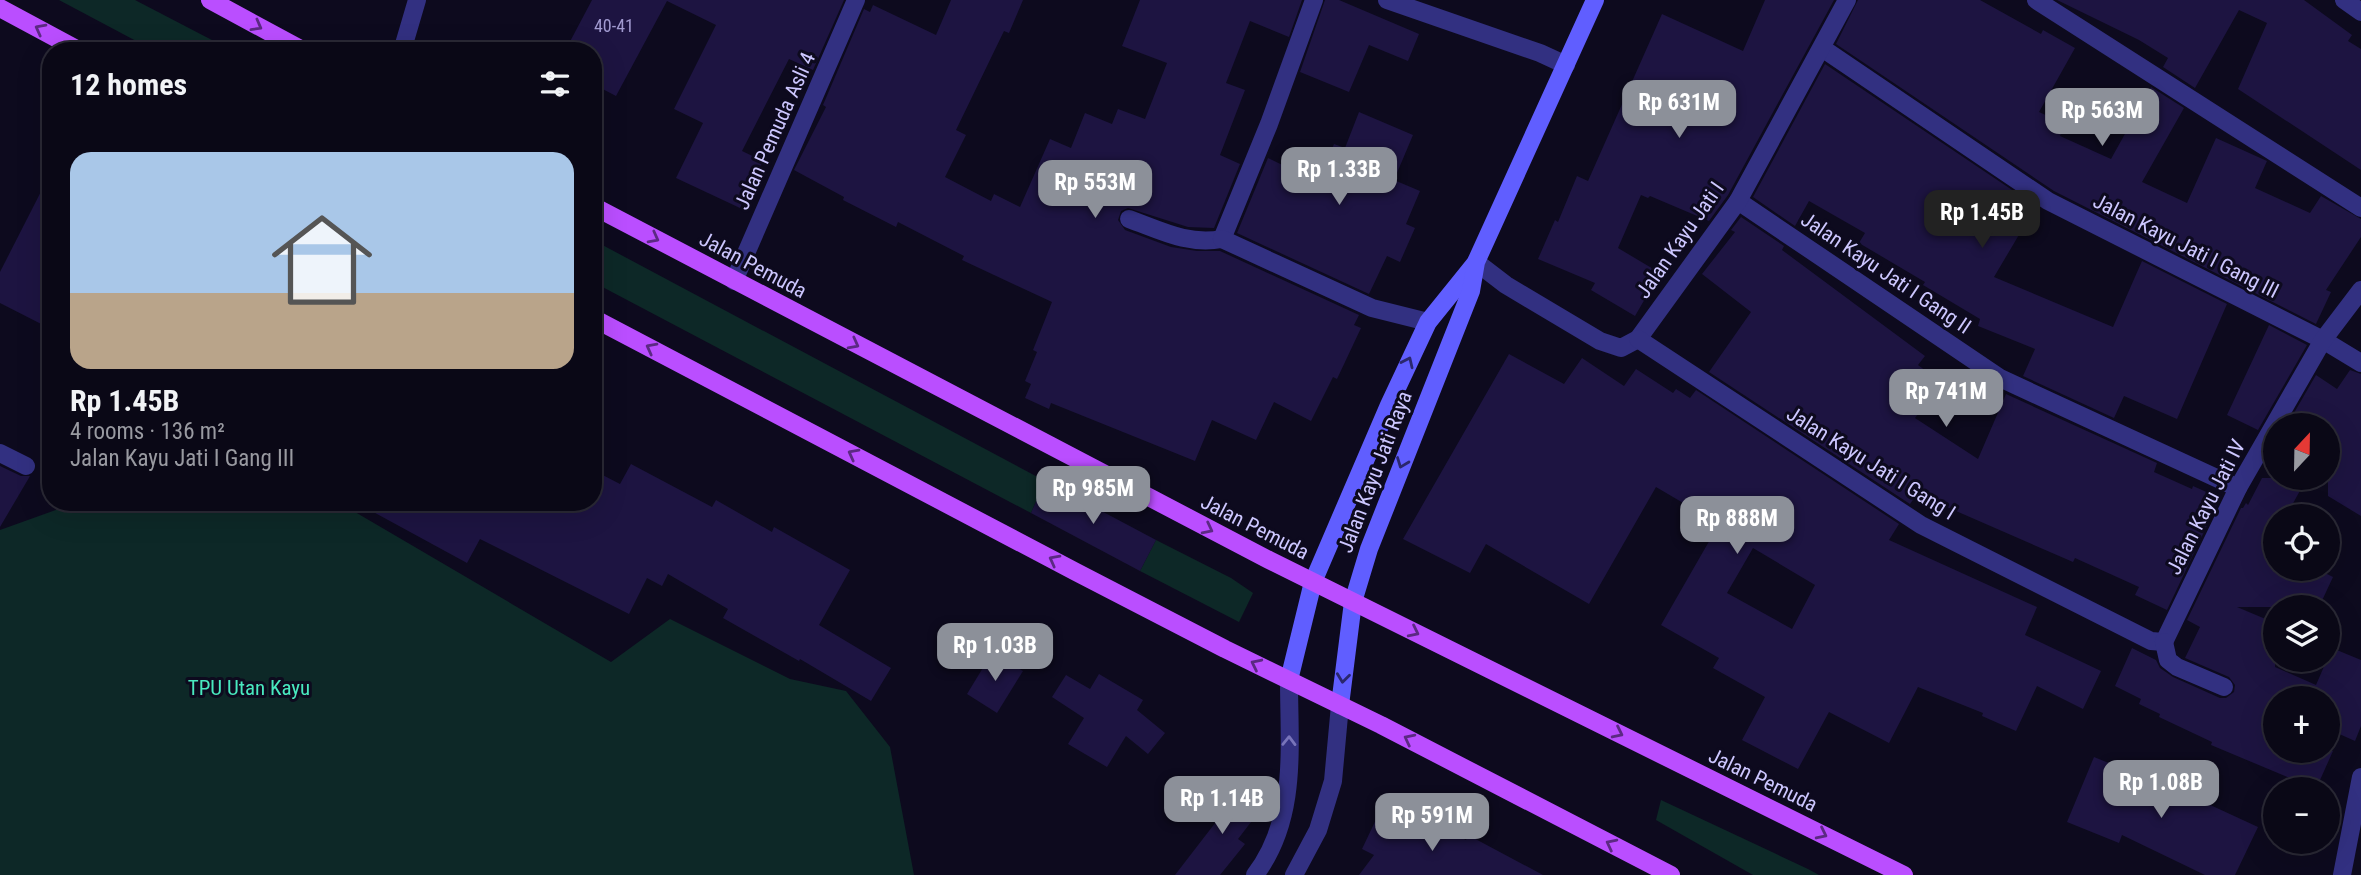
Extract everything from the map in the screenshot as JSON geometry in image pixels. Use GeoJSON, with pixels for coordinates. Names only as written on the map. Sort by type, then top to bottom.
{"type":"FeatureCollection","features":[{"type":"Feature","properties":{"kind":"main road"},"geometry":{"type":"LineString","coordinates":[[210,0],[287,42]]}},
{"type":"Feature","properties":{"kind":"main road","name":"Jalan Kayu Jati Raya"},"geometry":{"type":"LineString","coordinates":[[1289,680],[1313,582],[1389,405],[1428,322],[1476,262],[1595,0]]}},
{"type":"Feature","properties":{"kind":"main road"},"geometry":{"type":"LineString","coordinates":[[0,8],[62,42]]}},
{"type":"Feature","properties":{"kind":"main road","name":"Jalan Pemuda"},"geometry":{"type":"LineString","coordinates":[[602,211],[1313,582],[1904,875]]}},
{"type":"Feature","properties":{"kind":"main road","name":"Jalan Kayu Jati Raya"},"geometry":{"type":"LineString","coordinates":[[1340,705],[1353,602],[1372,538],[1471,291],[1476,262]]}},
{"type":"Feature","properties":{"kind":"main road"},"geometry":{"type":"LineString","coordinates":[[602,323],[1043,555],[1671,875]]}},
{"type":"Feature","properties":{"kind":"street"},"geometry":{"type":"LineString","coordinates":[[405,42],[417,0]]}},
{"type":"Feature","properties":{"kind":"street","name":"Jalan Pemuda Asli 4"},"geometry":{"type":"LineString","coordinates":[[734,281],[856,0]]}},
{"type":"Feature","properties":{"kind":"street"},"geometry":{"type":"LineString","coordinates":[[1222,239],[1269,124],[1314,0]]}},
{"type":"Feature","properties":{"kind":"street"},"geometry":{"type":"LineString","coordinates":[[1387,0],[1540,53],[1566,65]]}},
{"type":"Feature","properties":{"kind":"street","name":"Jalan Kayu Jati I"},"geometry":{"type":"LineString","coordinates":[[1638,339],[1738,201],[1847,0]]}},
{"type":"Feature","properties":{"kind":"street"},"geometry":{"type":"LineString","coordinates":[[2036,0],[2361,208]]}},
{"type":"Feature","properties":{"kind":"street"},"geometry":{"type":"LineString","coordinates":[[2344,0],[2361,12]]}},
{"type":"Feature","properties":{"kind":"street","name":"Jalan Kayu Jati I Gang III"},"geometry":{"type":"LineString","coordinates":[[1822,48],[2048,201],[2323,340],[2361,363]]}},
{"type":"Feature","properties":{"kind":"street","name":"Jalan Kayu Jati I Gang II"},"geometry":{"type":"LineString","coordinates":[[1738,201],[2000,378],[2238,488]]}},
{"type":"Feature","properties":{"kind":"street"},"geometry":{"type":"LineString","coordinates":[[1129,219],[1189,241],[1222,239],[1372,308],[1428,322]]}},
{"type":"Feature","properties":{"kind":"street"},"geometry":{"type":"LineString","coordinates":[[1476,262],[1507,285],[1600,341],[1621,348],[1638,339]]}},
{"type":"Feature","properties":{"kind":"street","name":"Jalan Kayu Jati IV"},"geometry":{"type":"LineString","coordinates":[[2164,642],[2238,488],[2323,340],[2361,290]]}},
{"type":"Feature","properties":{"kind":"street","name":"Jalan Kayu Jati I Gang I"},"geometry":{"type":"LineString","coordinates":[[1638,339],[1921,526],[2151,641],[2164,642]]}},
{"type":"Feature","properties":{"kind":"street"},"geometry":{"type":"LineString","coordinates":[[0,453],[26,466]]}},
{"type":"Feature","properties":{"kind":"street"},"geometry":{"type":"LineString","coordinates":[[2164,642],[2168,660],[2177,667],[2224,687]]}},
{"type":"Feature","properties":{"kind":"street"},"geometry":{"type":"LineString","coordinates":[[1255,875],[1265,862],[1281,826],[1286,800],[1289,680]]}},
{"type":"Feature","properties":{"kind":"street"},"geometry":{"type":"LineString","coordinates":[[1294,875],[1318,830],[1332,781],[1340,705]]}},
{"type":"Feature","properties":{"kind":"street"},"geometry":{"type":"LineString","coordinates":[[2342,875],[2361,777]]}},
{"type":"Feature","properties":{"kind":"green space"},"geometry":{"type":"Polygon","coordinates":[[[59,0],[135,0],[216,42],[138,42],[59,0]]]}},
{"type":"Feature","properties":{"kind":"green space"},"geometry":{"type":"Polygon","coordinates":[[[602,245],[1045,481],[1031,513],[602,287],[602,245]]]}},
{"type":"Feature","properties":{"kind":"green space","name":"TPU Utan Kayu"},"geometry":{"type":"Polygon","coordinates":[[[53,511],[353,511],[611,662],[670,619],[790,679],[846,691],[890,747],[914,875],[0,875],[0,530],[53,511]]]}},
{"type":"Feature","properties":{"kind":"green space"},"geometry":{"type":"Polygon","coordinates":[[[1156,540],[1231,578],[1253,593],[1239,622],[1140,571],[1156,540]]]}},
{"type":"Feature","properties":{"kind":"green space"},"geometry":{"type":"Polygon","coordinates":[[[1661,800],[1819,875],[1753,875],[1656,820],[1661,800]]]}},
{"type":"Feature","properties":{"kind":"building"},"geometry":{"type":"Polygon","coordinates":[[[592,0],[844,0],[813,70],[789,59],[742,151],[763,161],[740,208],[676,178],[703,123],[674,109],[716,25],[667,1],[616,96],[602,89],[602,42],[570,42],[592,0]]]}},
{"type":"Feature","properties":{"kind":"building"},"geometry":{"type":"Polygon","coordinates":[[[951,0],[1023,0],[1009,33],[1004,31],[956,130],[966,135],[945,177],[991,201],[994,194],[1020,207],[1050,139],[1071,148],[1085,113],[1112,124],[1118,109],[1145,119],[1167,63],[1122,46],[1140,0],[1302,0],[1289,37],[1250,21],[1226,83],[1245,90],[1220,155],[1240,164],[1214,228],[1188,227],[1128,208],[1121,211],[1118,220],[1125,230],[1171,247],[1220,251],[1359,315],[1354,325],[1361,328],[1337,379],[1333,377],[1311,421],[1274,402],[1256,440],[1212,420],[1195,461],[1051,403],[1049,409],[1025,398],[1031,384],[1025,381],[1037,352],[1033,350],[1052,302],[962,260],[964,256],[898,222],[896,227],[843,200],[844,197],[794,170],[826,107],[823,105],[864,9],[870,12],[873,5],[936,35],[951,0]]]}},
{"type":"Feature","properties":{"kind":"building"},"geometry":{"type":"Polygon","coordinates":[[[1325,0],[1339,0],[1419,34],[1408,61],[1369,45],[1349,92],[1300,72],[1325,0]]]}},
{"type":"Feature","properties":{"kind":"building"},"geometry":{"type":"Polygon","coordinates":[[[1765,0],[1834,0],[1728,195],[1709,221],[1650,196],[1648,198],[1641,195],[1618,248],[1660,273],[1635,316],[1591,290],[1595,283],[1538,259],[1555,220],[1558,222],[1577,176],[1588,181],[1662,14],[1743,51],[1765,0]]]}},
{"type":"Feature","properties":{"kind":"building"},"geometry":{"type":"Polygon","coordinates":[[[1858,0],[1980,0],[2041,34],[2043,30],[2075,48],[2039,112],[2065,124],[2060,136],[2111,159],[2151,87],[2184,108],[2142,182],[2187,203],[2216,138],[2267,161],[2255,188],[2310,213],[2321,196],[2361,219],[2361,237],[2326,290],[2331,292],[2316,324],[2054,191],[1836,44],[1858,0]]]}},
{"type":"Feature","properties":{"kind":"building"},"geometry":{"type":"Polygon","coordinates":[[[2057,0],[2304,0],[2352,35],[2348,41],[2361,49],[2361,170],[2238,89],[2267,23],[2239,10],[2195,88],[2163,67],[2168,58],[2139,40],[2057,0]]]}},
{"type":"Feature","properties":{"kind":"building"},"geometry":{"type":"Polygon","coordinates":[[[1825,64],[2036,206],[1994,277],[2113,327],[2142,261],[2227,304],[2177,419],[2124,396],[2114,418],[2023,376],[2035,349],[1978,326],[1980,319],[1859,243],[1865,233],[1809,201],[1795,226],[1753,197],[1825,64]]]}},
{"type":"Feature","properties":{"kind":"building"},"geometry":{"type":"Polygon","coordinates":[[[1359,112],[1413,135],[1394,180],[1420,191],[1406,224],[1415,228],[1400,262],[1387,256],[1369,294],[1237,233],[1268,158],[1318,182],[1334,144],[1345,148],[1359,112]]]}},
{"type":"Feature","properties":{"kind":"building"},"geometry":{"type":"Polygon","coordinates":[[[42,190],[42,324],[0,303],[0,272],[42,190]]]}},
{"type":"Feature","properties":{"kind":"building"},"geometry":{"type":"Polygon","coordinates":[[[1741,217],[1784,246],[1782,250],[1925,356],[1918,365],[1942,383],[1915,418],[1978,459],[2006,394],[2157,463],[2154,472],[2220,498],[2167,610],[2135,595],[2139,587],[2075,558],[2073,562],[1917,494],[1910,504],[1709,372],[1751,312],[1702,274],[1735,232],[1731,230],[1741,217]]]}},
{"type":"Feature","properties":{"kind":"building"},"geometry":{"type":"Polygon","coordinates":[[[2269,325],[2307,345],[2268,413],[2263,413],[2263,421],[2258,430],[2227,415],[2269,325]]]}},
{"type":"Feature","properties":{"kind":"building"},"geometry":{"type":"Polygon","coordinates":[[[1509,354],[1564,384],[1582,358],[1624,386],[1636,369],[1673,393],[1676,389],[1690,398],[1696,390],[1899,524],[1889,540],[2037,607],[2025,635],[2101,671],[2083,709],[2037,686],[2016,731],[1982,716],[1983,713],[1918,687],[1889,743],[1829,712],[1798,769],[1742,740],[1765,697],[1713,668],[1719,658],[1661,625],[1719,524],[1656,487],[1589,604],[1486,544],[1470,573],[1403,539],[1509,354]],[[1753,548],[1727,593],[1792,629],[1815,585],[1753,548]]]}},
{"type":"Feature","properties":{"kind":"building"},"geometry":{"type":"Polygon","coordinates":[[[2350,370],[2361,374],[2361,516],[2328,496],[2328,490],[2340,490],[2340,413],[2294,413],[2316,375],[2337,389],[2350,370]]]}},
{"type":"Feature","properties":{"kind":"building"},"geometry":{"type":"Polygon","coordinates":[[[631,464],[712,507],[716,500],[772,532],[774,527],[850,570],[819,625],[891,668],[871,701],[723,618],[728,609],[668,574],[662,586],[647,578],[629,614],[480,539],[467,563],[372,511],[602,511],[602,475],[620,484],[631,464]]]}},
{"type":"Feature","properties":{"kind":"building"},"geometry":{"type":"Polygon","coordinates":[[[0,466],[21,476],[30,476],[0,527],[0,466]]]}},
{"type":"Feature","properties":{"kind":"building"},"geometry":{"type":"Polygon","coordinates":[[[2262,478],[2263,490],[2300,490],[2293,504],[2263,504],[2263,581],[2331,581],[2325,595],[2263,595],[2263,607],[2237,607],[2263,618],[2263,672],[2286,672],[2316,685],[2322,672],[2340,672],[2340,651],[2361,660],[2361,726],[2355,741],[2340,734],[2340,686],[2263,686],[2263,763],[2328,763],[2321,777],[2287,777],[2211,745],[2212,742],[2159,717],[2160,714],[2139,704],[2141,699],[2115,686],[2132,648],[2156,660],[2160,668],[2173,677],[2220,698],[2226,698],[2234,692],[2235,685],[2229,677],[2185,658],[2200,627],[2187,620],[2241,508],[2246,503],[2248,505],[2262,478]]]}},
{"type":"Feature","properties":{"kind":"building"},"geometry":{"type":"Polygon","coordinates":[[[1045,481],[1156,540],[1140,571],[1031,513],[1045,481]]]}},
{"type":"Feature","properties":{"kind":"building"},"geometry":{"type":"Polygon","coordinates":[[[992,653],[1023,671],[997,713],[967,694],[992,653]]]}},
{"type":"Feature","properties":{"kind":"building"},"geometry":{"type":"Polygon","coordinates":[[[1099,674],[1143,700],[1137,710],[1165,733],[1148,754],[1126,736],[1107,767],[1068,744],[1084,718],[1052,697],[1066,675],[1090,689],[1099,674]]]}},
{"type":"Feature","properties":{"kind":"building"},"geometry":{"type":"Polygon","coordinates":[[[2094,757],[2153,781],[2154,779],[2258,827],[2235,875],[2205,875],[2122,835],[2119,843],[2067,822],[2094,757]]]}},
{"type":"Feature","properties":{"kind":"building"},"geometry":{"type":"Polygon","coordinates":[[[1229,785],[1261,809],[1238,839],[1245,844],[1220,875],[1175,875],[1219,818],[1210,811],[1229,785]]]}},
{"type":"Feature","properties":{"kind":"building"},"geometry":{"type":"Polygon","coordinates":[[[1381,809],[1436,835],[1440,827],[1466,840],[1468,835],[1543,875],[1359,875],[1374,855],[1362,849],[1381,809]]]}}]}
